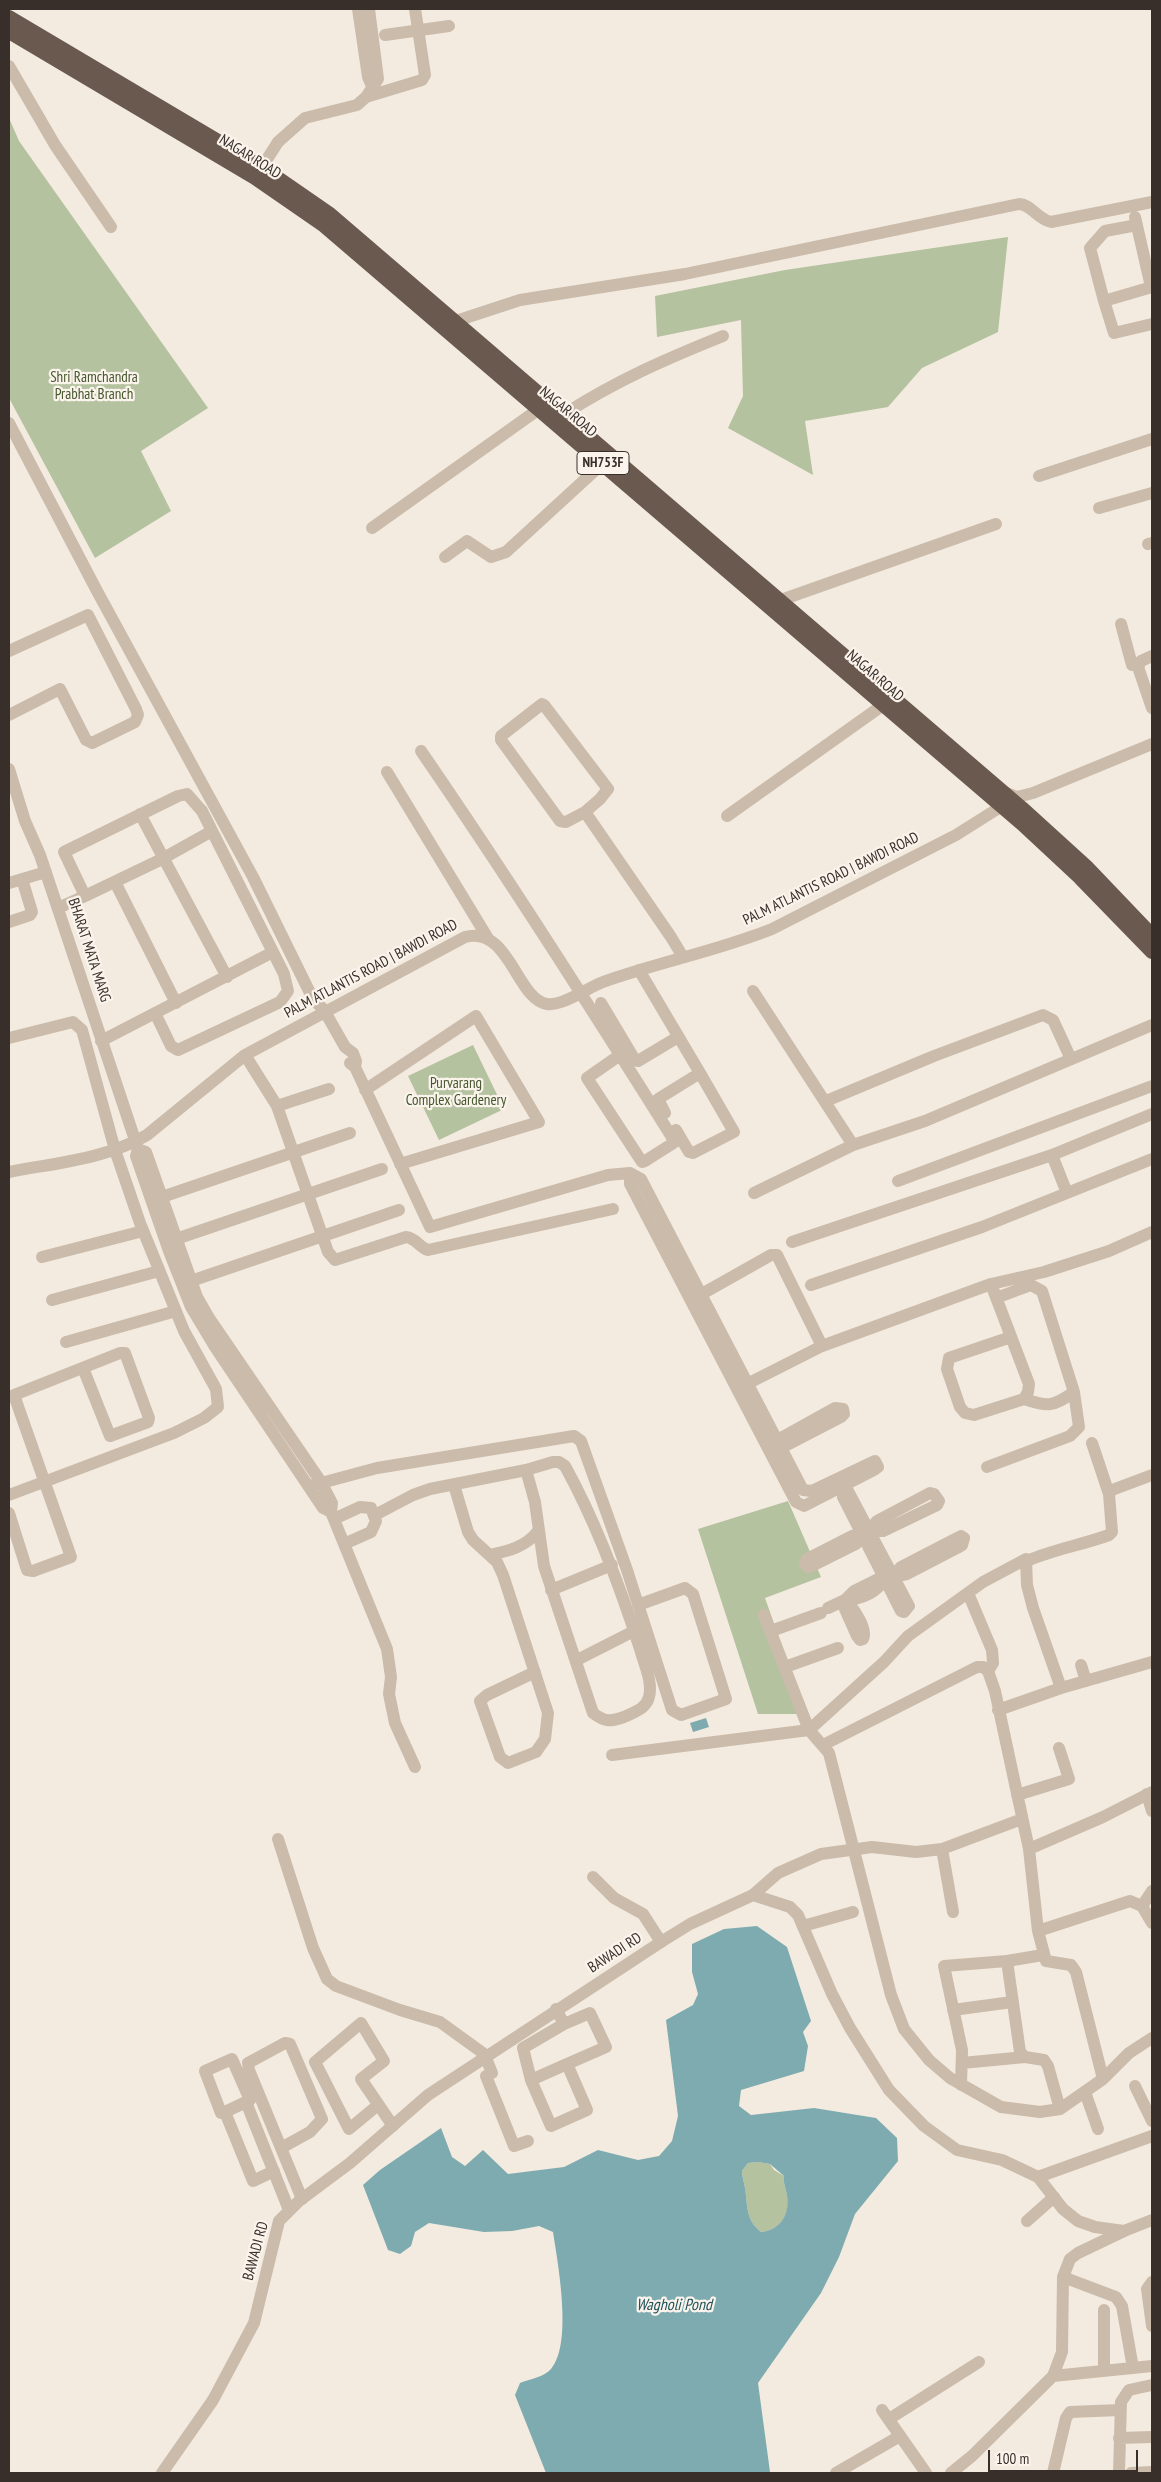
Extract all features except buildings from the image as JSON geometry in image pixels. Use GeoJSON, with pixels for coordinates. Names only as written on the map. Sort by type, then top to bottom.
{"type":"FeatureCollection","features":[{"type":"Feature","properties":{"kind":"highway","name":"NAGAR ROAD"},"geometry":{"type":"LineString","coordinates":[[9,17],[262,167],[330,214],[781,600],[904,715],[1088,868],[1152,934]]}},
{"type":"Feature","properties":{"kind":"highway","name":"NAGAR ROAD"},"geometry":{"type":"LineString","coordinates":[[9,32],[255,178],[316,220],[603,463],[883,705],[904,715]]}},
{"type":"Feature","properties":{"kind":"highway","name":"NAGAR ROAD"},"geometry":{"type":"LineString","coordinates":[[1003,799],[1152,952]]}},
{"type":"Feature","properties":{"kind":"street"},"geometry":{"type":"LineString","coordinates":[[358,9],[369,92]]}},
{"type":"Feature","properties":{"kind":"street"},"geometry":{"type":"LineString","coordinates":[[262,167],[278,142],[305,118],[357,105],[378,79],[369,9]]}},
{"type":"Feature","properties":{"kind":"street"},"geometry":{"type":"LineString","coordinates":[[369,92],[422,80],[425,75],[415,9]]}},
{"type":"Feature","properties":{"kind":"street"},"geometry":{"type":"LineString","coordinates":[[385,35],[449,26]]}},
{"type":"Feature","properties":{"kind":"street"},"geometry":{"type":"LineString","coordinates":[[9,66],[55,145],[111,227]]}},
{"type":"Feature","properties":{"kind":"street"},"geometry":{"type":"LineString","coordinates":[[456,321],[520,300],[686,274],[1019,204],[1029,207],[1041,220],[1051,222],[1152,202]]}},
{"type":"Feature","properties":{"kind":"street"},"geometry":{"type":"LineString","coordinates":[[1104,301],[1152,287],[1133,206]]}},
{"type":"Feature","properties":{"kind":"street"},"geometry":{"type":"LineString","coordinates":[[1137,225],[1105,231],[1090,248],[1114,332],[1152,324]]}},
{"type":"Feature","properties":{"kind":"street"},"geometry":{"type":"LineString","coordinates":[[563,415],[602,390],[646,368],[723,336]]}},
{"type":"Feature","properties":{"kind":"street"},"geometry":{"type":"LineString","coordinates":[[372,528],[539,409]]}},
{"type":"Feature","properties":{"kind":"street"},"geometry":{"type":"LineString","coordinates":[[9,423],[97,592],[253,877],[314,999],[324,1010],[345,1047],[349,1061],[355,1068],[430,1227],[608,1175],[630,1173],[630,1184],[649,1207],[694,1291],[773,1446],[793,1497],[801,1506]]}},
{"type":"Feature","properties":{"kind":"street"},"geometry":{"type":"LineString","coordinates":[[1039,476],[1152,438]]}},
{"type":"Feature","properties":{"kind":"street"},"geometry":{"type":"LineString","coordinates":[[445,557],[467,541],[491,557],[506,552],[603,463]]}},
{"type":"Feature","properties":{"kind":"street"},"geometry":{"type":"LineString","coordinates":[[1099,508],[1152,492]]}},
{"type":"Feature","properties":{"kind":"street"},"geometry":{"type":"LineString","coordinates":[[781,600],[996,524]]}},
{"type":"Feature","properties":{"kind":"street"},"geometry":{"type":"LineString","coordinates":[[9,651],[88,615],[116,668],[138,716],[135,722],[92,743],[86,740],[60,689],[10,713]]}},
{"type":"Feature","properties":{"kind":"street"},"geometry":{"type":"LineString","coordinates":[[1121,624],[1132,665],[1139,664],[1152,656]]}},
{"type":"Feature","properties":{"kind":"street"},"geometry":{"type":"LineString","coordinates":[[1139,664],[1152,708]]}},
{"type":"Feature","properties":{"kind":"street"},"geometry":{"type":"LineString","coordinates":[[542,704],[544,704],[608,789],[600,799],[584,812],[566,822],[560,821],[501,740],[500,736],[542,704]]}},
{"type":"Feature","properties":{"kind":"street"},"geometry":{"type":"LineString","coordinates":[[727,816],[883,705]]}},
{"type":"Feature","properties":{"kind":"street"},"geometry":{"type":"LineString","coordinates":[[1003,799],[1033,794],[1152,744]]}},
{"type":"Feature","properties":{"kind":"street"},"geometry":{"type":"LineString","coordinates":[[422,750],[507,876],[675,1142],[642,1162],[586,1078],[620,1055]]}},
{"type":"Feature","properties":{"kind":"street","name":"BHARAT MATA MARG"},"geometry":{"type":"LineString","coordinates":[[9,769],[25,821],[46,872],[137,1145]]}},
{"type":"Feature","properties":{"kind":"street"},"geometry":{"type":"LineString","coordinates":[[387,772],[489,940]]}},
{"type":"Feature","properties":{"kind":"street"},"geometry":{"type":"LineString","coordinates":[[85,896],[64,852],[178,796],[187,794],[202,812],[212,831],[288,983],[288,991],[280,1002],[178,1050],[171,1046],[155,1013]]}},
{"type":"Feature","properties":{"kind":"street","name":"PALM ATLANTIS ROAD | BAWDI ROAD"},"geometry":{"type":"LineString","coordinates":[[9,1172],[137,1145],[245,1055],[324,1010],[465,937],[476,934],[489,940],[514,966],[535,998],[546,1004],[558,1004],[579,992],[639,970],[741,941],[772,928],[956,835],[1003,799]]}},
{"type":"Feature","properties":{"kind":"street"},"geometry":{"type":"LineString","coordinates":[[584,812],[683,957]]}},
{"type":"Feature","properties":{"kind":"street"},"geometry":{"type":"LineString","coordinates":[[140,814],[227,977]]}},
{"type":"Feature","properties":{"kind":"street"},"geometry":{"type":"LineString","coordinates":[[58,908],[163,858],[212,831]]}},
{"type":"Feature","properties":{"kind":"street"},"geometry":{"type":"LineString","coordinates":[[9,883],[46,872]]}},
{"type":"Feature","properties":{"kind":"street"},"geometry":{"type":"LineString","coordinates":[[9,922],[30,915],[32,912],[22,879]]}},
{"type":"Feature","properties":{"kind":"street"},"geometry":{"type":"LineString","coordinates":[[115,882],[176,1002]]}},
{"type":"Feature","properties":{"kind":"street"},"geometry":{"type":"LineString","coordinates":[[101,1041],[273,952]]}},
{"type":"Feature","properties":{"kind":"street"},"geometry":{"type":"LineString","coordinates":[[639,970],[700,1073],[734,1132],[693,1154],[689,1152],[658,1099],[700,1073]]}},
{"type":"Feature","properties":{"kind":"street"},"geometry":{"type":"LineString","coordinates":[[753,990],[853,1145]]}},
{"type":"Feature","properties":{"kind":"street"},"geometry":{"type":"LineString","coordinates":[[601,1003],[634,1060],[638,1060],[678,1037]]}},
{"type":"Feature","properties":{"kind":"street"},"geometry":{"type":"LineString","coordinates":[[826,1101],[934,1056],[1043,1015],[1048,1016],[1055,1024],[1071,1059]]}},
{"type":"Feature","properties":{"kind":"street"},"geometry":{"type":"LineString","coordinates":[[365,1090],[476,1016],[539,1122],[400,1164]]}},
{"type":"Feature","properties":{"kind":"street"},"geometry":{"type":"LineString","coordinates":[[9,1038],[62,1023],[73,1022],[82,1030],[115,1150],[143,1231],[184,1331],[216,1389],[218,1406],[204,1418],[174,1432],[9,1494]]}},
{"type":"Feature","properties":{"kind":"street"},"geometry":{"type":"LineString","coordinates":[[754,1193],[853,1145],[925,1121],[1152,1024]]}},
{"type":"Feature","properties":{"kind":"street"},"geometry":{"type":"LineString","coordinates":[[245,1055],[277,1106],[330,1257],[341,1259],[406,1237],[411,1238],[422,1248],[428,1250],[613,1209]]}},
{"type":"Feature","properties":{"kind":"street"},"geometry":{"type":"LineString","coordinates":[[898,1181],[1152,1086]]}},
{"type":"Feature","properties":{"kind":"street"},"geometry":{"type":"LineString","coordinates":[[277,1106],[330,1089]]}},
{"type":"Feature","properties":{"kind":"street"},"geometry":{"type":"LineString","coordinates":[[792,1242],[900,1208],[1052,1155],[1152,1114]]}},
{"type":"Feature","properties":{"kind":"street"},"geometry":{"type":"LineString","coordinates":[[162,1198],[350,1133]]}},
{"type":"Feature","properties":{"kind":"street"},"geometry":{"type":"LineString","coordinates":[[137,1145],[146,1152],[191,1281],[209,1318],[316,1484]]}},
{"type":"Feature","properties":{"kind":"street"},"geometry":{"type":"LineString","coordinates":[[137,1145],[136,1156],[169,1251],[192,1307],[215,1347],[332,1503],[333,1515],[387,1649],[391,1677],[389,1694],[395,1723],[415,1767]]}},
{"type":"Feature","properties":{"kind":"street"},"geometry":{"type":"LineString","coordinates":[[1052,1155],[1067,1193]]}},
{"type":"Feature","properties":{"kind":"street"},"geometry":{"type":"LineString","coordinates":[[811,1284],[982,1227],[1152,1159]]}},
{"type":"Feature","properties":{"kind":"street"},"geometry":{"type":"LineString","coordinates":[[176,1239],[382,1169]]}},
{"type":"Feature","properties":{"kind":"street"},"geometry":{"type":"LineString","coordinates":[[191,1281],[399,1210]]}},
{"type":"Feature","properties":{"kind":"street"},"geometry":{"type":"LineString","coordinates":[[42,1257],[143,1231]]}},
{"type":"Feature","properties":{"kind":"street"},"geometry":{"type":"LineString","coordinates":[[742,1386],[822,1346],[991,1284],[1044,1272],[1091,1257],[1152,1232]]}},
{"type":"Feature","properties":{"kind":"street"},"geometry":{"type":"LineString","coordinates":[[694,1291],[772,1255],[777,1255],[822,1346]]}},
{"type":"Feature","properties":{"kind":"street"},"geometry":{"type":"LineString","coordinates":[[52,1300],[159,1271]]}},
{"type":"Feature","properties":{"kind":"street"},"geometry":{"type":"LineString","coordinates":[[991,1284],[1029,1384],[1028,1392],[1024,1399]]}},
{"type":"Feature","properties":{"kind":"street"},"geometry":{"type":"LineString","coordinates":[[988,1467],[1070,1436],[1079,1427],[1074,1392],[1042,1291],[1031,1284],[996,1298]]}},
{"type":"Feature","properties":{"kind":"street"},"geometry":{"type":"LineString","coordinates":[[66,1342],[176,1310]]}},
{"type":"Feature","properties":{"kind":"street"},"geometry":{"type":"LineString","coordinates":[[1010,1337],[949,1358],[947,1369],[960,1407],[965,1413],[974,1415],[1024,1399],[1045,1406],[1061,1401],[1074,1392]]}},
{"type":"Feature","properties":{"kind":"street"},"geometry":{"type":"LineString","coordinates":[[9,1513],[27,1570],[33,1571],[71,1557],[11,1396],[120,1353],[125,1353],[149,1418],[144,1425],[110,1436],[83,1368]]}},
{"type":"Feature","properties":{"kind":"street"},"geometry":{"type":"LineString","coordinates":[[119,1433],[125,1450]]}},
{"type":"Feature","properties":{"kind":"street"},"geometry":{"type":"LineString","coordinates":[[316,1484],[406,1462],[574,1436],[581,1441],[672,1710],[681,1715],[726,1699],[727,1695],[693,1594],[685,1588],[638,1605]]}},
{"type":"Feature","properties":{"kind":"street"},"geometry":{"type":"LineString","coordinates":[[612,1755],[809,1730],[884,1662],[908,1636],[968,1593],[1026,1559],[1027,1561],[1052,1550],[1085,1544],[1109,1535],[1112,1532],[1108,1494],[1092,1443]]}},
{"type":"Feature","properties":{"kind":"street"},"geometry":{"type":"LineString","coordinates":[[773,1446],[805,1492]]}},
{"type":"Feature","properties":{"kind":"street"},"geometry":{"type":"LineString","coordinates":[[375,1515],[413,1495],[526,1470],[553,1462],[559,1462],[565,1466],[612,1565],[634,1631],[651,1686],[649,1699],[642,1710],[611,1722],[603,1721],[594,1713],[551,1590],[538,1532],[535,1502],[526,1470]]}},
{"type":"Feature","properties":{"kind":"street"},"geometry":{"type":"LineString","coordinates":[[1108,1494],[1112,1490],[1152,1475]]}},
{"type":"Feature","properties":{"kind":"street"},"geometry":{"type":"LineString","coordinates":[[805,1492],[840,1483]]}},
{"type":"Feature","properties":{"kind":"street"},"geometry":{"type":"LineString","coordinates":[[801,1506],[840,1483]]}},
{"type":"Feature","properties":{"kind":"street"},"geometry":{"type":"LineString","coordinates":[[840,1483],[848,1491],[889,1577]]}},
{"type":"Feature","properties":{"kind":"street"},"geometry":{"type":"LineString","coordinates":[[454,1485],[468,1532],[473,1540],[490,1555],[503,1575],[535,1672],[548,1713],[545,1739],[536,1752],[508,1763],[500,1757],[480,1701],[487,1694],[535,1672]]}},
{"type":"Feature","properties":{"kind":"street"},"geometry":{"type":"LineString","coordinates":[[801,1506],[805,1492]]}},
{"type":"Feature","properties":{"kind":"street"},"geometry":{"type":"LineString","coordinates":[[930,1493],[934,1494],[939,1501],[937,1505],[883,1531],[866,1532],[877,1521],[930,1493]]}},
{"type":"Feature","properties":{"kind":"street"},"geometry":{"type":"LineString","coordinates":[[333,1515],[360,1507],[371,1508],[375,1515],[376,1520],[370,1532],[344,1544]]}},
{"type":"Feature","properties":{"kind":"street"},"geometry":{"type":"LineString","coordinates":[[490,1555],[510,1551],[530,1541],[538,1532]]}},
{"type":"Feature","properties":{"kind":"street"},"geometry":{"type":"LineString","coordinates":[[771,1631],[825,1611],[845,1600],[859,1599],[879,1589],[889,1577],[901,1567],[961,1536],[964,1538],[962,1545],[958,1548],[907,1574],[889,1577]]}},
{"type":"Feature","properties":{"kind":"street"},"geometry":{"type":"LineString","coordinates":[[1027,1561],[1027,1585],[1033,1608],[1061,1688]]}},
{"type":"Feature","properties":{"kind":"street"},"geometry":{"type":"LineString","coordinates":[[551,1590],[612,1565]]}},
{"type":"Feature","properties":{"kind":"street"},"geometry":{"type":"LineString","coordinates":[[968,1593],[992,1650],[993,1663],[988,1671]]}},
{"type":"Feature","properties":{"kind":"street"},"geometry":{"type":"LineString","coordinates":[[764,1615],[809,1730],[829,1752],[891,1995],[904,2029],[929,2060],[961,2085],[1001,2107],[1040,2112],[1060,2109],[1103,2079],[1129,2054],[1152,2038]]}},
{"type":"Feature","properties":{"kind":"street"},"geometry":{"type":"LineString","coordinates":[[577,1660],[634,1631]]}},
{"type":"Feature","properties":{"kind":"street"},"geometry":{"type":"LineString","coordinates":[[785,1667],[838,1648]]}},
{"type":"Feature","properties":{"kind":"street"},"geometry":{"type":"LineString","coordinates":[[998,1710],[1086,1680],[1152,1662]]}},
{"type":"Feature","properties":{"kind":"street"},"geometry":{"type":"LineString","coordinates":[[1080,1665],[1086,1680]]}},
{"type":"Feature","properties":{"kind":"street"},"geometry":{"type":"LineString","coordinates":[[822,1745],[977,1667],[983,1667],[988,1671],[1029,1849],[1038,1931],[1043,1955],[1046,1961],[1052,1964],[1071,1965],[1076,1972],[1103,2079]]}},
{"type":"Feature","properties":{"kind":"street"},"geometry":{"type":"LineString","coordinates":[[1017,1795],[1069,1779],[1059,1748]]}},
{"type":"Feature","properties":{"kind":"street"},"geometry":{"type":"LineString","coordinates":[[1029,1849],[1103,1817],[1150,1793],[1152,1811]]}},
{"type":"Feature","properties":{"kind":"street","name":"BAWADI RD"},"geometry":{"type":"LineString","coordinates":[[162,2473],[213,2400],[254,2323],[280,2221],[302,2199],[350,2163],[428,2096],[556,2010],[690,1924],[753,1895],[769,1879],[786,1868],[821,1854],[854,1851],[872,1847],[916,1852],[942,1849],[1022,1819]]}},
{"type":"Feature","properties":{"kind":"street"},"geometry":{"type":"LineString","coordinates":[[278,1839],[313,1948],[327,1979],[336,1986],[400,2010],[440,2022],[486,2057],[492,2073],[486,2076],[514,2146],[528,2140]]}},
{"type":"Feature","properties":{"kind":"street"},"geometry":{"type":"LineString","coordinates":[[942,1849],[953,1912]]}},
{"type":"Feature","properties":{"kind":"street"},"geometry":{"type":"LineString","coordinates":[[593,1877],[614,1898],[643,1914],[661,1942]]}},
{"type":"Feature","properties":{"kind":"street"},"geometry":{"type":"LineString","coordinates":[[1142,1906],[1152,1891]]}},
{"type":"Feature","properties":{"kind":"street"},"geometry":{"type":"LineString","coordinates":[[753,1895],[790,1907],[798,1915],[832,1994],[850,2028],[889,2090],[924,2126],[957,2150],[1002,2160],[1038,2177],[1054,2197],[1078,2221],[1094,2227],[1124,2231]]}},
{"type":"Feature","properties":{"kind":"street"},"geometry":{"type":"LineString","coordinates":[[1038,1931],[1130,1902],[1142,1906],[1152,1923]]}},
{"type":"Feature","properties":{"kind":"street"},"geometry":{"type":"LineString","coordinates":[[803,1926],[853,1912]]}},
{"type":"Feature","properties":{"kind":"street"},"geometry":{"type":"LineString","coordinates":[[961,2085],[962,2050],[944,1966],[1007,1961],[1043,1955]]}},
{"type":"Feature","properties":{"kind":"street"},"geometry":{"type":"LineString","coordinates":[[1007,1961],[1020,2052],[1025,2057]]}},
{"type":"Feature","properties":{"kind":"street"},"geometry":{"type":"LineString","coordinates":[[953,2010],[1012,2002]]}},
{"type":"Feature","properties":{"kind":"street"},"geometry":{"type":"LineString","coordinates":[[556,2010],[564,2024]]}},
{"type":"Feature","properties":{"kind":"street"},"geometry":{"type":"LineString","coordinates":[[531,2080],[567,2064],[606,2047],[590,2013],[564,2024],[523,2048],[531,2080],[551,2126],[587,2110],[567,2064]]}},
{"type":"Feature","properties":{"kind":"street"},"geometry":{"type":"LineString","coordinates":[[378,2105],[349,2129],[315,2062],[361,2023],[384,2061],[361,2079],[393,2126]]}},
{"type":"Feature","properties":{"kind":"street"},"geometry":{"type":"LineString","coordinates":[[281,2148],[310,2132],[322,2119],[290,2044],[285,2043],[248,2063],[281,2148],[302,2199]]}},
{"type":"Feature","properties":{"kind":"street"},"geometry":{"type":"LineString","coordinates":[[962,2063],[1025,2057],[1044,2060],[1048,2066],[1060,2109]]}},
{"type":"Feature","properties":{"kind":"street"},"geometry":{"type":"LineString","coordinates":[[232,2059],[250,2100],[225,2112],[221,2113],[205,2071],[232,2059]]}},
{"type":"Feature","properties":{"kind":"street"},"geometry":{"type":"LineString","coordinates":[[1135,2086],[1152,2121]]}},
{"type":"Feature","properties":{"kind":"street"},"geometry":{"type":"LineString","coordinates":[[1085,2092],[1098,2129]]}},
{"type":"Feature","properties":{"kind":"street"},"geometry":{"type":"LineString","coordinates":[[246,2102],[290,2210]]}},
{"type":"Feature","properties":{"kind":"street"},"geometry":{"type":"LineString","coordinates":[[225,2112],[253,2181],[274,2171]]}},
{"type":"Feature","properties":{"kind":"street"},"geometry":{"type":"LineString","coordinates":[[1038,2177],[1152,2136]]}},
{"type":"Feature","properties":{"kind":"street"},"geometry":{"type":"LineString","coordinates":[[1027,2221],[1054,2197]]}},
{"type":"Feature","properties":{"kind":"street"},"geometry":{"type":"LineString","coordinates":[[951,2473],[972,2456],[1053,2376],[1062,2352],[1063,2277],[1070,2260],[1078,2253],[1124,2231],[1152,2221]]}},
{"type":"Feature","properties":{"kind":"street"},"geometry":{"type":"LineString","coordinates":[[1063,2277],[1116,2297],[1119,2300],[1122,2306],[1133,2368]]}},
{"type":"Feature","properties":{"kind":"street"},"geometry":{"type":"LineString","coordinates":[[1152,2282],[1147,2289],[1152,2326]]}},
{"type":"Feature","properties":{"kind":"street"},"geometry":{"type":"LineString","coordinates":[[1104,2310],[1104,2371]]}},
{"type":"Feature","properties":{"kind":"street"},"geometry":{"type":"LineString","coordinates":[[926,2473],[886,2415],[979,2362]]}},
{"type":"Feature","properties":{"kind":"street"},"geometry":{"type":"LineString","coordinates":[[1053,2376],[1152,2366]]}},
{"type":"Feature","properties":{"kind":"street"},"geometry":{"type":"LineString","coordinates":[[1119,2473],[1121,2402],[1130,2390],[1152,2385]]}},
{"type":"Feature","properties":{"kind":"street"},"geometry":{"type":"LineString","coordinates":[[1054,2473],[1066,2418],[1070,2412],[1120,2410]]}},
{"type":"Feature","properties":{"kind":"street"},"geometry":{"type":"LineString","coordinates":[[836,2473],[900,2436]]}},
{"type":"Feature","properties":{"kind":"street"},"geometry":{"type":"LineString","coordinates":[[1119,2438],[1152,2437]]}},
{"type":"Feature","properties":{"kind":"street"},"geometry":{"type":"LineString","coordinates":[[1131,2473],[1152,2472]]}},
{"type":"Feature","properties":{"kind":"green space","name":"Shri Ramchandra Prabhat Branch"},"geometry":{"type":"Polygon","coordinates":[[[9,118],[19,141],[208,408],[141,451],[171,511],[95,558],[9,398],[9,118]]]}},
{"type":"Feature","properties":{"kind":"green space"},"geometry":{"type":"Polygon","coordinates":[[[1008,237],[998,332],[922,368],[888,407],[805,421],[813,475],[728,428],[743,396],[741,320],[657,337],[655,296],[785,270],[1008,237]]]}},
{"type":"Feature","properties":{"kind":"green space","name":"Purvarang Complex Gardenery"},"geometry":{"type":"Polygon","coordinates":[[[473,1045],[504,1109],[439,1140],[408,1076],[473,1045]]]}},
{"type":"Feature","properties":{"kind":"green space"},"geometry":{"type":"Polygon","coordinates":[[[788,1501],[821,1577],[765,1598],[806,1714],[758,1714],[698,1529],[788,1501]]]}},
{"type":"Feature","properties":{"kind":"green space"},"geometry":{"type":"Polygon","coordinates":[[[748,2163],[770,2164],[774,2170],[784,2176],[788,2203],[786,2215],[779,2225],[768,2231],[761,2232],[750,2217],[742,2173],[748,2163]]]}},
{"type":"Feature","properties":{"kind":"water"},"geometry":{"type":"Polygon","coordinates":[[[706,1718],[709,1727],[693,1732],[690,1723],[706,1718]]]}},
{"type":"Feature","properties":{"kind":"water","name":"Wagholi Pond"},"geometry":{"type":"Polygon","coordinates":[[[757,1926],[787,1947],[811,2021],[803,2032],[808,2046],[804,2071],[741,2090],[739,2106],[751,2115],[814,2108],[876,2118],[897,2138],[898,2161],[855,2214],[839,2257],[821,2293],[758,2383],[770,2472],[546,2473],[515,2395],[520,2383],[548,2372],[558,2357],[563,2323],[558,2263],[553,2232],[539,2226],[512,2231],[484,2232],[429,2223],[415,2232],[411,2246],[400,2254],[388,2250],[363,2185],[380,2170],[441,2128],[452,2157],[465,2166],[483,2150],[508,2174],[564,2167],[598,2150],[638,2160],[659,2156],[672,2141],[678,2116],[666,2020],[693,2005],[698,1994],[692,1972],[692,1944],[724,1929],[757,1926]],[[748,2163],[742,2171],[750,2217],[761,2232],[768,2231],[778,2225],[785,2215],[788,2203],[784,2176],[770,2164],[748,2163]]]}}]}
